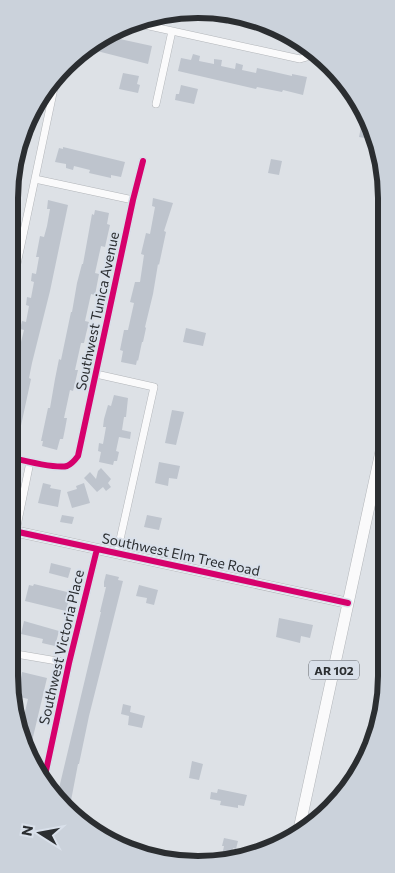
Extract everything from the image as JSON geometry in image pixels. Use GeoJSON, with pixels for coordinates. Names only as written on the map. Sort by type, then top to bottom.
{"type":"FeatureCollection","features":[{"type":"Feature","properties":{"kind":"main road","name":"AR 102"},"geometry":{"type":"LineString","coordinates":[[300,823],[378,469]]}},
{"type":"Feature","properties":{"kind":"street"},"geometry":{"type":"LineString","coordinates":[[146,25],[300,58],[307,55]]}},
{"type":"Feature","properties":{"kind":"street"},"geometry":{"type":"LineString","coordinates":[[156,104],[172,31]]}},
{"type":"Feature","properties":{"kind":"street"},"geometry":{"type":"LineString","coordinates":[[18,259],[50,95]]}},
{"type":"Feature","properties":{"kind":"street","name":"Southwest Tunica Avenue"},"geometry":{"type":"LineString","coordinates":[[30,462],[65,467],[72,464],[78,456],[143,161]]}},
{"type":"Feature","properties":{"kind":"street"},"geometry":{"type":"LineString","coordinates":[[35,179],[133,200]]}},
{"type":"Feature","properties":{"kind":"street"},"geometry":{"type":"LineString","coordinates":[[96,374],[154,387],[117,553]]}},
{"type":"Feature","properties":{"kind":"street"},"geometry":{"type":"LineString","coordinates":[[18,459],[30,462],[18,507]]}},
{"type":"Feature","properties":{"kind":"street","name":"Southwest Elm Tree Road"},"geometry":{"type":"LineString","coordinates":[[18,531],[348,603]]}},
{"type":"Feature","properties":{"kind":"street","name":"Southwest Victoria Place"},"geometry":{"type":"LineString","coordinates":[[46,772],[69,663],[97,548]]}},
{"type":"Feature","properties":{"kind":"street"},"geometry":{"type":"LineString","coordinates":[[18,654],[69,663]]}},
{"type":"Feature","properties":{"kind":"building"},"geometry":{"type":"Polygon","coordinates":[[[199,18],[221,19],[253,26],[251,26],[250,29],[228,21],[227,24],[199,18]]]}},
{"type":"Feature","properties":{"kind":"building"},"geometry":{"type":"Polygon","coordinates":[[[115,38],[152,46],[148,64],[97,51],[97,53],[92,52],[115,38]]]}},
{"type":"Feature","properties":{"kind":"building"},"geometry":{"type":"Polygon","coordinates":[[[193,54],[200,56],[199,61],[214,64],[214,59],[222,60],[221,66],[235,69],[236,63],[243,65],[242,70],[256,73],[257,68],[292,76],[292,74],[307,77],[303,95],[283,90],[282,92],[257,87],[256,89],[178,71],[181,58],[191,60],[193,54]]]}},
{"type":"Feature","properties":{"kind":"building"},"geometry":{"type":"Polygon","coordinates":[[[123,73],[139,76],[137,84],[140,85],[138,93],[119,89],[123,73]]]}},
{"type":"Feature","properties":{"kind":"building"},"geometry":{"type":"Polygon","coordinates":[[[181,85],[198,89],[194,104],[175,100],[181,85]]]}},
{"type":"Feature","properties":{"kind":"building"},"geometry":{"type":"Polygon","coordinates":[[[362,124],[367,138],[359,137],[362,124]]]}},
{"type":"Feature","properties":{"kind":"building"},"geometry":{"type":"Polygon","coordinates":[[[63,147],[125,162],[121,177],[111,175],[111,178],[89,173],[90,170],[74,166],[73,170],[66,168],[66,164],[55,162],[59,148],[63,149],[63,147]]]}},
{"type":"Feature","properties":{"kind":"building"},"geometry":{"type":"Polygon","coordinates":[[[271,159],[282,161],[279,175],[268,173],[271,159]]]}},
{"type":"Feature","properties":{"kind":"building"},"geometry":{"type":"Polygon","coordinates":[[[153,198],[173,203],[164,231],[166,232],[146,328],[136,365],[121,362],[123,351],[120,350],[124,330],[128,330],[134,303],[130,302],[135,282],[140,282],[144,255],[141,254],[146,233],[150,234],[155,207],[152,206],[153,198]]]}},
{"type":"Feature","properties":{"kind":"building"},"geometry":{"type":"Polygon","coordinates":[[[48,200],[68,205],[50,291],[32,363],[29,378],[31,379],[18,435],[18,345],[20,346],[24,330],[20,329],[22,321],[26,322],[29,306],[26,305],[27,297],[31,298],[34,282],[31,281],[32,273],[36,274],[39,257],[36,257],[40,236],[44,237],[50,209],[47,209],[48,200]]]}},
{"type":"Feature","properties":{"kind":"building"},"geometry":{"type":"Polygon","coordinates":[[[95,210],[109,213],[107,224],[110,225],[105,247],[101,246],[95,273],[99,274],[95,295],[91,294],[85,321],[89,322],[84,343],[81,343],[73,391],[70,390],[64,418],[67,418],[63,439],[60,439],[57,450],[42,446],[43,441],[41,441],[83,264],[92,214],[94,215],[95,210]]]}},
{"type":"Feature","properties":{"kind":"building"},"geometry":{"type":"Polygon","coordinates":[[[186,328],[206,333],[203,346],[183,342],[186,328]]]}},
{"type":"Feature","properties":{"kind":"building"},"geometry":{"type":"Polygon","coordinates":[[[114,395],[128,398],[126,417],[124,417],[122,430],[131,432],[130,439],[119,437],[116,451],[119,452],[117,461],[114,461],[113,465],[99,462],[101,452],[98,451],[99,443],[103,444],[106,427],[103,427],[104,419],[108,405],[111,406],[114,395]]]}},
{"type":"Feature","properties":{"kind":"building"},"geometry":{"type":"Polygon","coordinates":[[[172,410],[184,412],[176,445],[165,443],[172,410]]]}},
{"type":"Feature","properties":{"kind":"building"},"geometry":{"type":"Polygon","coordinates":[[[159,462],[180,466],[177,479],[169,478],[168,486],[155,483],[159,462]]]}},
{"type":"Feature","properties":{"kind":"building"},"geometry":{"type":"Polygon","coordinates":[[[101,468],[111,479],[108,483],[111,487],[106,491],[103,487],[97,492],[84,478],[90,472],[96,479],[101,468]]]}},
{"type":"Feature","properties":{"kind":"building"},"geometry":{"type":"Polygon","coordinates":[[[43,483],[51,485],[50,488],[61,490],[58,507],[38,503],[43,483]]]}},
{"type":"Feature","properties":{"kind":"building"},"geometry":{"type":"Polygon","coordinates":[[[84,483],[90,503],[72,508],[67,492],[77,489],[76,486],[84,483]]]}},
{"type":"Feature","properties":{"kind":"building"},"geometry":{"type":"Polygon","coordinates":[[[62,515],[74,517],[72,524],[60,522],[62,515]]]}},
{"type":"Feature","properties":{"kind":"building"},"geometry":{"type":"Polygon","coordinates":[[[147,515],[162,518],[159,530],[144,527],[147,515]]]}},
{"type":"Feature","properties":{"kind":"building"},"geometry":{"type":"Polygon","coordinates":[[[51,563],[71,568],[68,578],[49,573],[51,563]]]}},
{"type":"Feature","properties":{"kind":"building"},"geometry":{"type":"Polygon","coordinates":[[[106,574],[119,577],[118,580],[123,581],[89,716],[70,803],[59,790],[101,612],[106,587],[104,587],[106,574]]]}},
{"type":"Feature","properties":{"kind":"building"},"geometry":{"type":"Polygon","coordinates":[[[34,584],[67,592],[70,595],[66,611],[25,601],[29,585],[33,586],[34,584]]]}},
{"type":"Feature","properties":{"kind":"building"},"geometry":{"type":"Polygon","coordinates":[[[139,585],[158,590],[154,605],[146,603],[147,598],[136,596],[139,585]]]}},
{"type":"Feature","properties":{"kind":"building"},"geometry":{"type":"Polygon","coordinates":[[[279,618],[313,625],[310,638],[301,636],[300,643],[276,637],[279,618]]]}},
{"type":"Feature","properties":{"kind":"building"},"geometry":{"type":"Polygon","coordinates":[[[24,621],[59,631],[55,646],[42,643],[43,639],[21,634],[24,621]]]}},
{"type":"Feature","properties":{"kind":"building"},"geometry":{"type":"Polygon","coordinates":[[[22,672],[47,678],[31,745],[23,719],[28,699],[19,696],[22,672]]]}},
{"type":"Feature","properties":{"kind":"building"},"geometry":{"type":"Polygon","coordinates":[[[123,704],[131,706],[130,712],[145,716],[142,728],[128,725],[129,716],[121,714],[123,704]]]}},
{"type":"Feature","properties":{"kind":"building"},"geometry":{"type":"Polygon","coordinates":[[[192,761],[203,764],[199,780],[189,778],[192,761]]]}},
{"type":"Feature","properties":{"kind":"building"},"geometry":{"type":"Polygon","coordinates":[[[218,789],[247,795],[244,806],[238,805],[238,808],[220,805],[221,801],[210,799],[211,792],[217,793],[218,789]]]}},
{"type":"Feature","properties":{"kind":"building"},"geometry":{"type":"Polygon","coordinates":[[[224,838],[238,841],[236,849],[233,848],[232,852],[222,854],[224,846],[222,846],[224,838]]]}},
{"type":"Feature","properties":{"kind":"cycle path"},"geometry":{"type":"LineString","coordinates":[[18,459],[62,467],[70,464],[78,456],[143,161]]}},
{"type":"Feature","properties":{"kind":"cycle path"},"geometry":{"type":"LineString","coordinates":[[18,532],[348,603]]}},
{"type":"Feature","properties":{"kind":"cycle path"},"geometry":{"type":"LineString","coordinates":[[46,772],[69,663],[97,549]]}}]}
